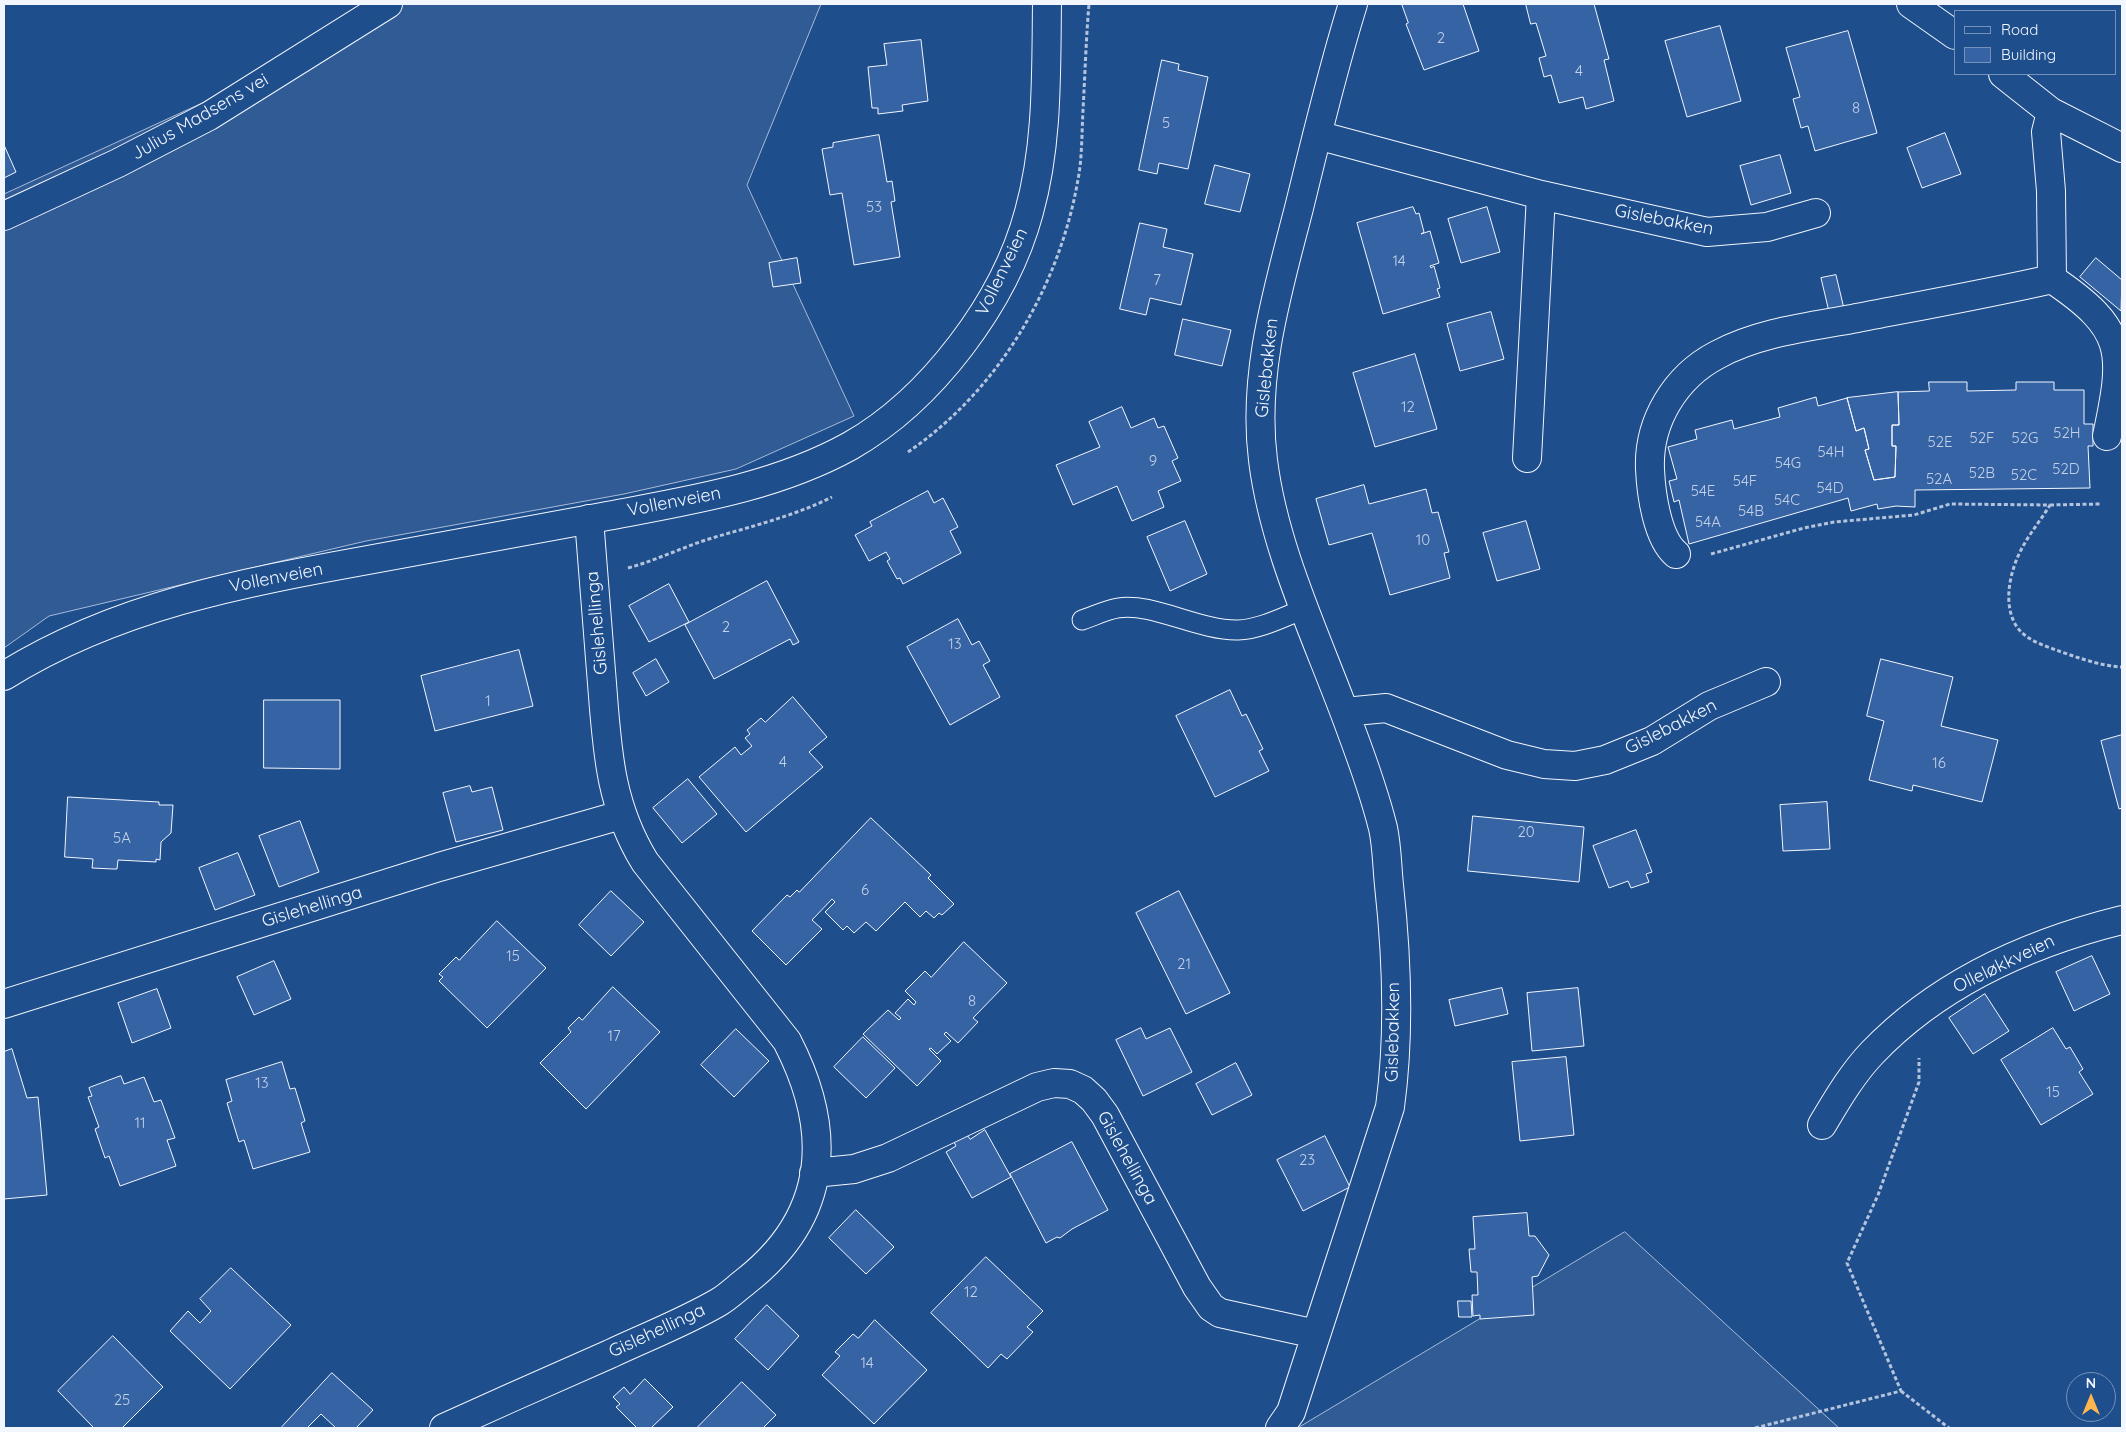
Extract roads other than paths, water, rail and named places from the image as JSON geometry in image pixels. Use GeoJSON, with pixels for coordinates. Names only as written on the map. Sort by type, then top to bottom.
{"type":"FeatureCollection","features":[{"type":"Feature","properties":{"kind":"street","name":"Julius Madsens vei"},"geometry":{"type":"LineString","coordinates":[[4,216],[118,163],[209,116],[388,4]]}},
{"type":"Feature","properties":{"kind":"street","name":"Vollenveien"},"geometry":{"type":"LineString","coordinates":[[4,676],[71,640],[134,614],[178,600],[307,571],[742,489],[834,454],[864,437],[901,408],[946,365],[988,305],[1016,251],[1028,216],[1044,131],[1047,4]]}},
{"type":"Feature","properties":{"kind":"street","name":"Gislebakken"},"geometry":{"type":"LineString","coordinates":[[1280,1428],[1291,1412],[1390,1106],[1396,1067],[1393,921],[1383,830],[1345,712],[1304,609],[1273,507],[1263,461],[1260,418],[1263,373],[1273,314],[1317,135],[1353,4]]}},
{"type":"Feature","properties":{"kind":"street"},"geometry":{"type":"LineString","coordinates":[[1911,4],[1954,34]]}},
{"type":"Feature","properties":{"kind":"street"},"geometry":{"type":"LineString","coordinates":[[2004,75],[2051,112],[2122,148]]}},
{"type":"Feature","properties":{"kind":"street"},"geometry":{"type":"LineString","coordinates":[[2051,112],[2046,132],[2051,191],[2052,279]]}},
{"type":"Feature","properties":{"kind":"street","name":"Gislebakken"},"geometry":{"type":"LineString","coordinates":[[1317,135],[1542,195],[1707,232],[1768,227],[1816,213]]}},
{"type":"Feature","properties":{"kind":"street"},"geometry":{"type":"LineString","coordinates":[[1527,458],[1542,195]]}},
{"type":"Feature","properties":{"kind":"street"},"geometry":{"type":"LineString","coordinates":[[1676,554],[1668,547],[1664,538],[1652,495],[1649,452],[1654,428],[1665,404],[1698,368],[1716,355],[1743,343],[1779,334],[2052,279],[2095,309],[2112,331],[2120,362],[2106,436]]}},
{"type":"Feature","properties":{"kind":"street","name":"Gislehellinga"},"geometry":{"type":"LineString","coordinates":[[444,1428],[662,1330],[720,1301],[766,1266],[792,1235],[807,1205],[814,1172],[818,1143],[813,1106],[802,1071],[787,1040],[645,862],[632,841],[621,815],[612,782],[607,741],[589,519]]}},
{"type":"Feature","properties":{"kind":"street","name":"Gislebakken"},"geometry":{"type":"LineString","coordinates":[[1345,712],[1386,708],[1507,755],[1544,764],[1575,766],[1605,760],[1652,741],[1709,706],[1766,682]]}},
{"type":"Feature","properties":{"kind":"street","name":"Gislehellinga"},"geometry":{"type":"LineString","coordinates":[[4,1004],[439,867],[621,815]]}},
{"type":"Feature","properties":{"kind":"street","name":"Olleløkkveien"},"geometry":{"type":"LineString","coordinates":[[1822,1125],[1852,1078],[1871,1054],[1920,1011],[1978,972],[2029,948],[2059,937],[2122,920]]}},
{"type":"Feature","properties":{"kind":"street","name":"Gislehellinga"},"geometry":{"type":"LineString","coordinates":[[814,1172],[854,1168],[888,1158],[1037,1087],[1054,1083],[1070,1084],[1082,1090],[1094,1100],[1105,1115],[1197,1287],[1211,1307],[1226,1314],[1316,1334]]}},
{"type":"Feature","properties":{"kind":"lane"},"geometry":{"type":"LineString","coordinates":[[1082,620],[1119,608],[1155,612],[1210,628],[1240,630],[1256,627],[1304,609]]}}]}
